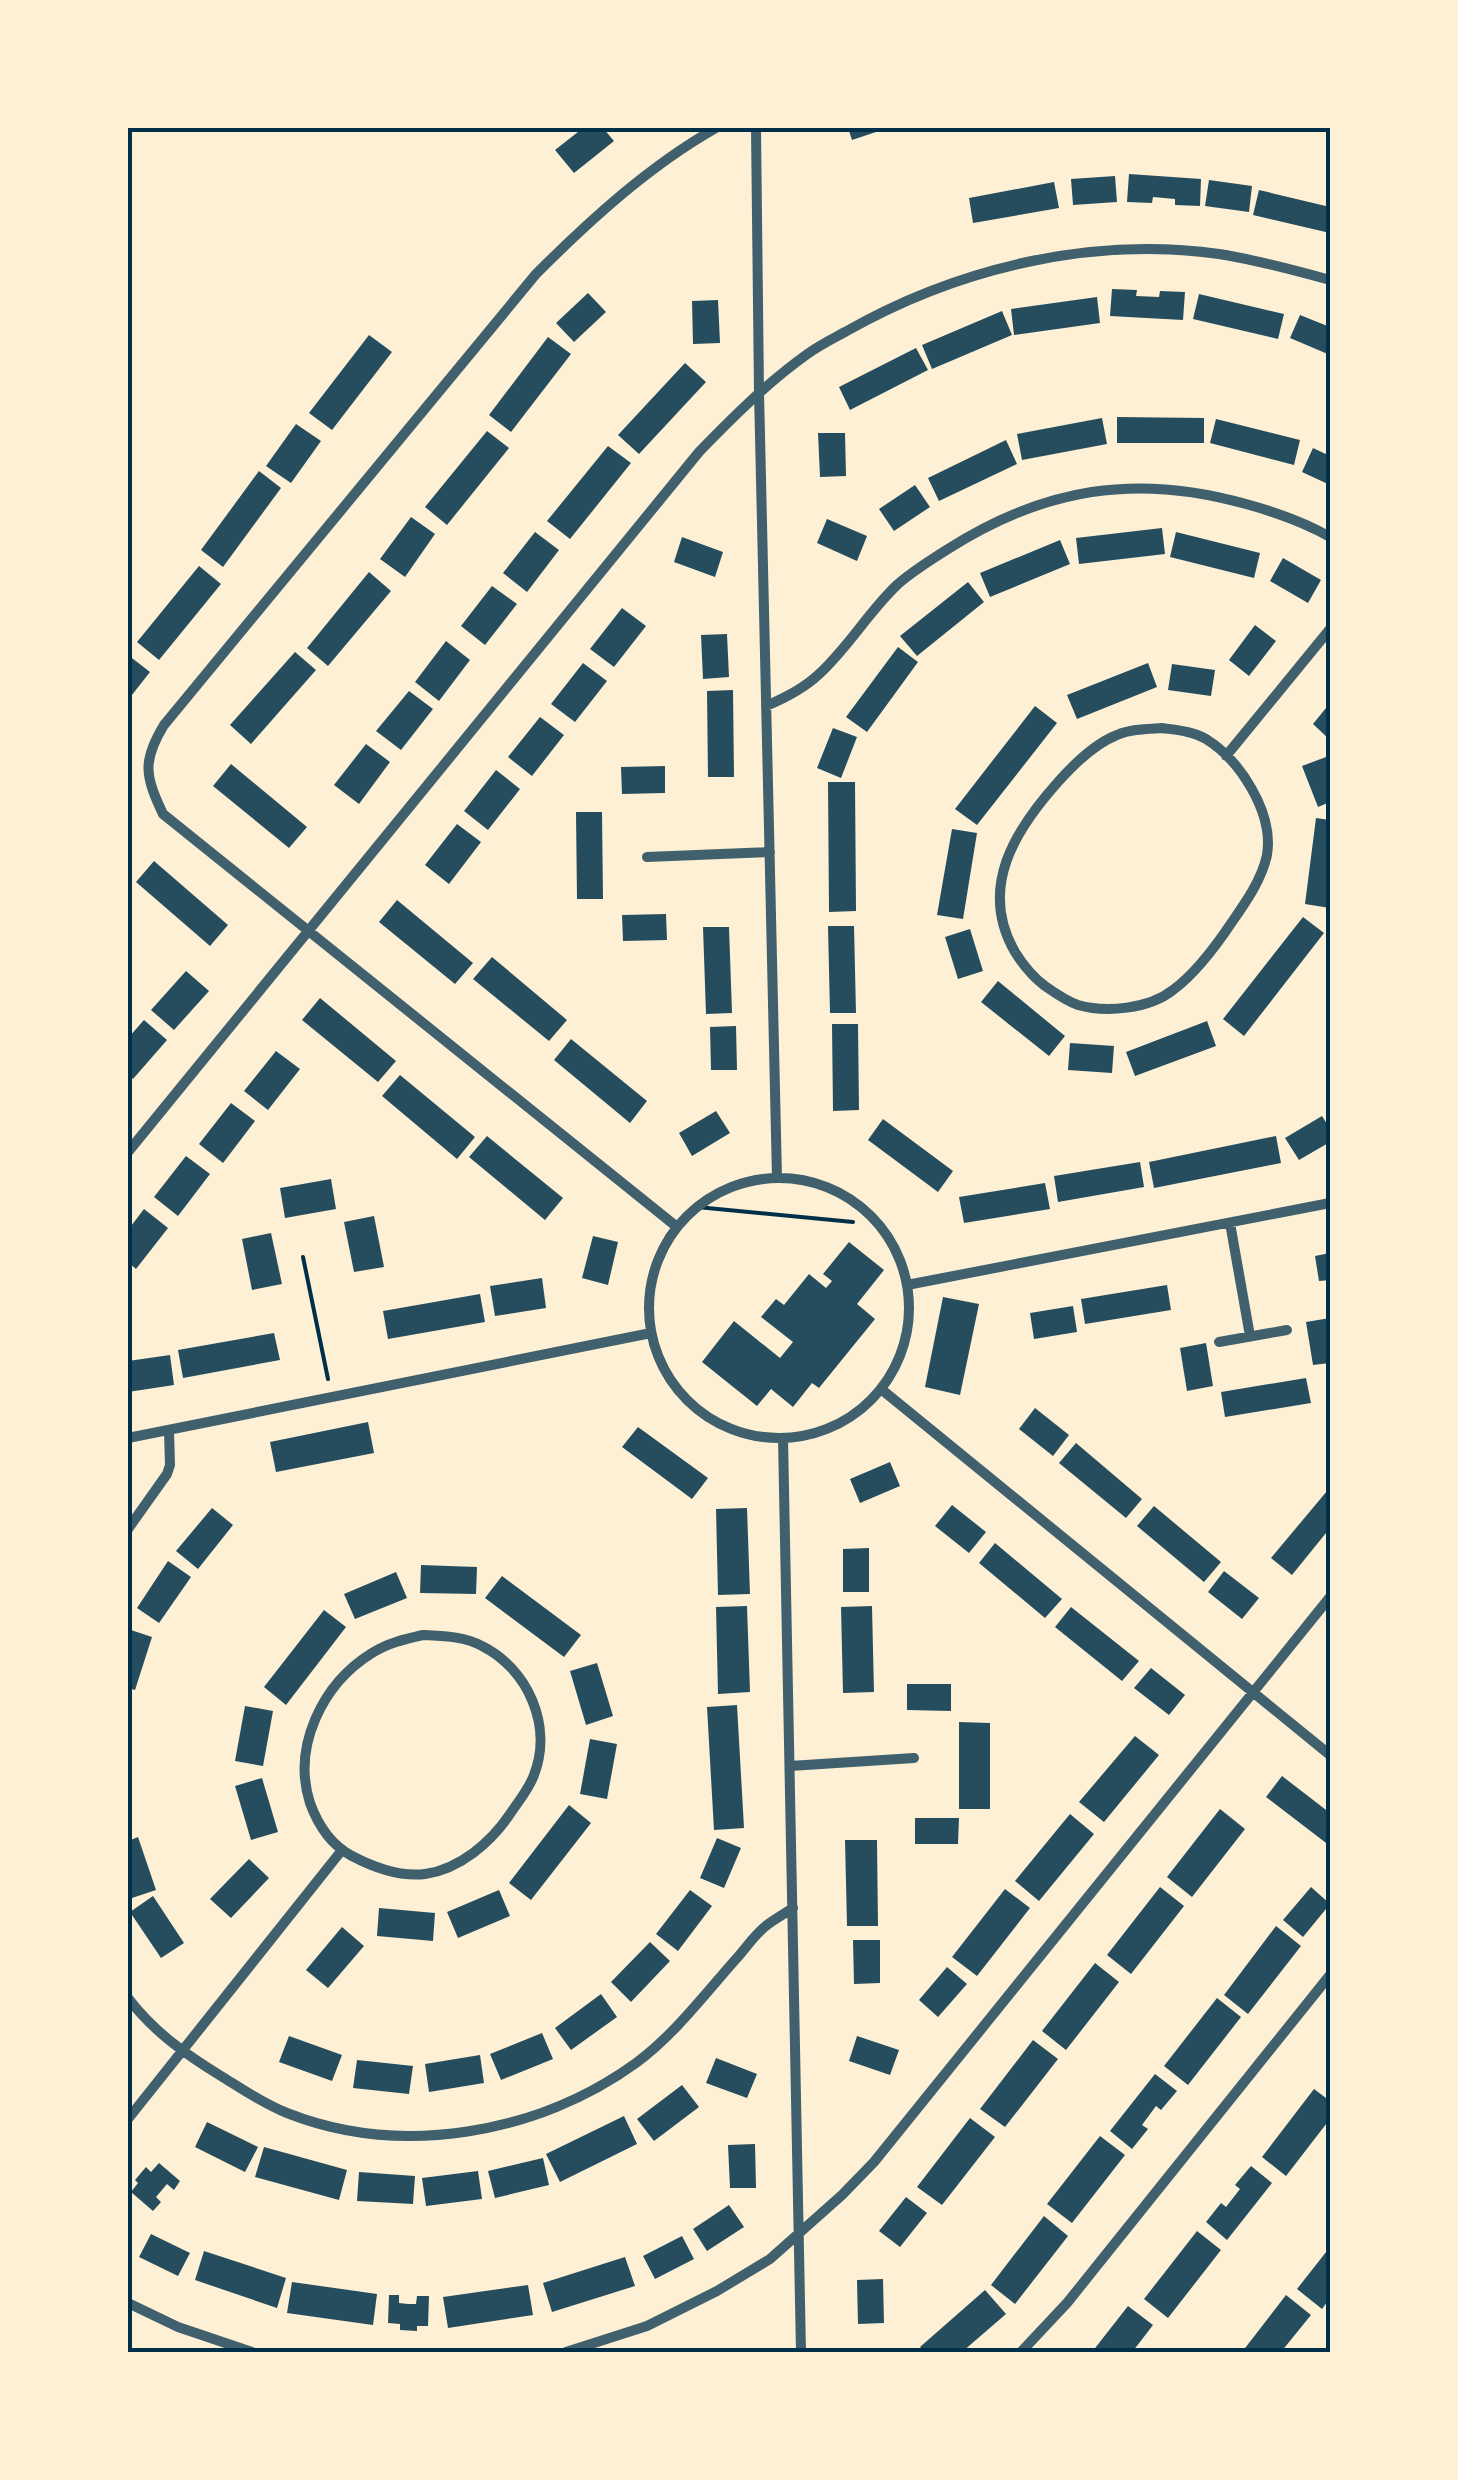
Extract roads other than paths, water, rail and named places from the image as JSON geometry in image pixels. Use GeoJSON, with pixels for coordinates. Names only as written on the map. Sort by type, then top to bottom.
{"type":"FeatureCollection","features":[{"type":"Feature","properties":{"kind":"street"},"geometry":{"type":"LineString","coordinates":[[677,1227],[163,814],[151,788],[148,758],[164,725],[536,274],[584,225],[692,141],[716,128]]}},
{"type":"Feature","properties":{"kind":"street"},"geometry":{"type":"LineString","coordinates":[[756,128],[778,1178]]}},
{"type":"Feature","properties":{"kind":"street"},"geometry":{"type":"LineString","coordinates":[[128,1152],[698,452],[759,392],[810,352],[918,295],[1048,258],[1094,251],[1176,250],[1248,259],[1330,280]]}},
{"type":"Feature","properties":{"kind":"street"},"geometry":{"type":"LineString","coordinates":[[766,706],[786,698],[820,674],[898,584],[984,526],[1066,496],[1146,488],[1188,491],[1276,512],[1330,536]]}},
{"type":"Feature","properties":{"kind":"street"},"geometry":{"type":"LineString","coordinates":[[1226,756],[1330,628]]}},
{"type":"Feature","properties":{"kind":"street"},"geometry":{"type":"LineString","coordinates":[[1162,728],[1204,737],[1226,756],[1243,774],[1256,798],[1268,852],[1247,901],[1202,960],[1170,993],[1147,1003],[1118,1008],[1076,1004],[1036,980],[1006,936],[1000,906],[1007,855],[1040,802],[1073,765],[1099,745],[1139,729],[1162,728]]}},
{"type":"Feature","properties":{"kind":"street"},"geometry":{"type":"LineString","coordinates":[[647,857],[770,852]]}},
{"type":"Feature","properties":{"kind":"street"},"geometry":{"type":"LineString","coordinates":[[778,1178],[821,1185],[861,1207],[887,1236],[907,1285],[908,1325],[900,1358],[881,1390],[860,1410],[834,1426],[783,1438],[753,1436],[714,1422],[676,1390],[650,1334],[649,1296],[656,1262],[677,1227],[697,1207],[726,1189],[754,1180],[778,1178]]}},
{"type":"Feature","properties":{"kind":"street"},"geometry":{"type":"LineString","coordinates":[[907,1285],[1330,1203]]}},
{"type":"Feature","properties":{"kind":"street"},"geometry":{"type":"LineString","coordinates":[[1230,1223],[1250,1336]]}},
{"type":"Feature","properties":{"kind":"street"},"geometry":{"type":"LineString","coordinates":[[1219,1342],[1287,1330]]}},
{"type":"Feature","properties":{"kind":"street"},"geometry":{"type":"LineString","coordinates":[[128,1438],[650,1334]]}},
{"type":"Feature","properties":{"kind":"street"},"geometry":{"type":"LineString","coordinates":[[881,1390],[1330,1755]]}},
{"type":"Feature","properties":{"kind":"street"},"geometry":{"type":"LineString","coordinates":[[128,1529],[167,1474],[168,1430]]}},
{"type":"Feature","properties":{"kind":"street"},"geometry":{"type":"LineString","coordinates":[[783,1438],[802,2352]]}},
{"type":"Feature","properties":{"kind":"street"},"geometry":{"type":"LineString","coordinates":[[566,2352],[647,2326],[686,2308],[770,2259],[842,2194],[874,2162],[1330,1596]]}},
{"type":"Feature","properties":{"kind":"street"},"geometry":{"type":"LineString","coordinates":[[422,1635],[450,1636],[479,1644],[500,1656],[530,1692],[538,1715],[539,1748],[536,1773],[503,1825],[469,1856],[426,1874],[404,1874],[374,1866],[342,1850],[328,1837],[312,1808],[304,1780],[306,1744],[313,1722],[331,1692],[372,1653],[422,1635]]}},
{"type":"Feature","properties":{"kind":"street"},"geometry":{"type":"LineString","coordinates":[[790,1766],[914,1758]]}},
{"type":"Feature","properties":{"kind":"street"},"geometry":{"type":"LineString","coordinates":[[128,2119],[342,1850]]}},
{"type":"Feature","properties":{"kind":"street"},"geometry":{"type":"LineString","coordinates":[[128,1998],[182,2052],[286,2112],[361,2132],[399,2136],[454,2134],[532,2117],[605,2083],[638,2062],[766,1926],[792,1908]]}},
{"type":"Feature","properties":{"kind":"street"},"geometry":{"type":"LineString","coordinates":[[1021,2352],[1067,2303],[1330,1975]]}},
{"type":"Feature","properties":{"kind":"street"},"geometry":{"type":"LineString","coordinates":[[128,2303],[178,2327],[252,2352]]}}]}
